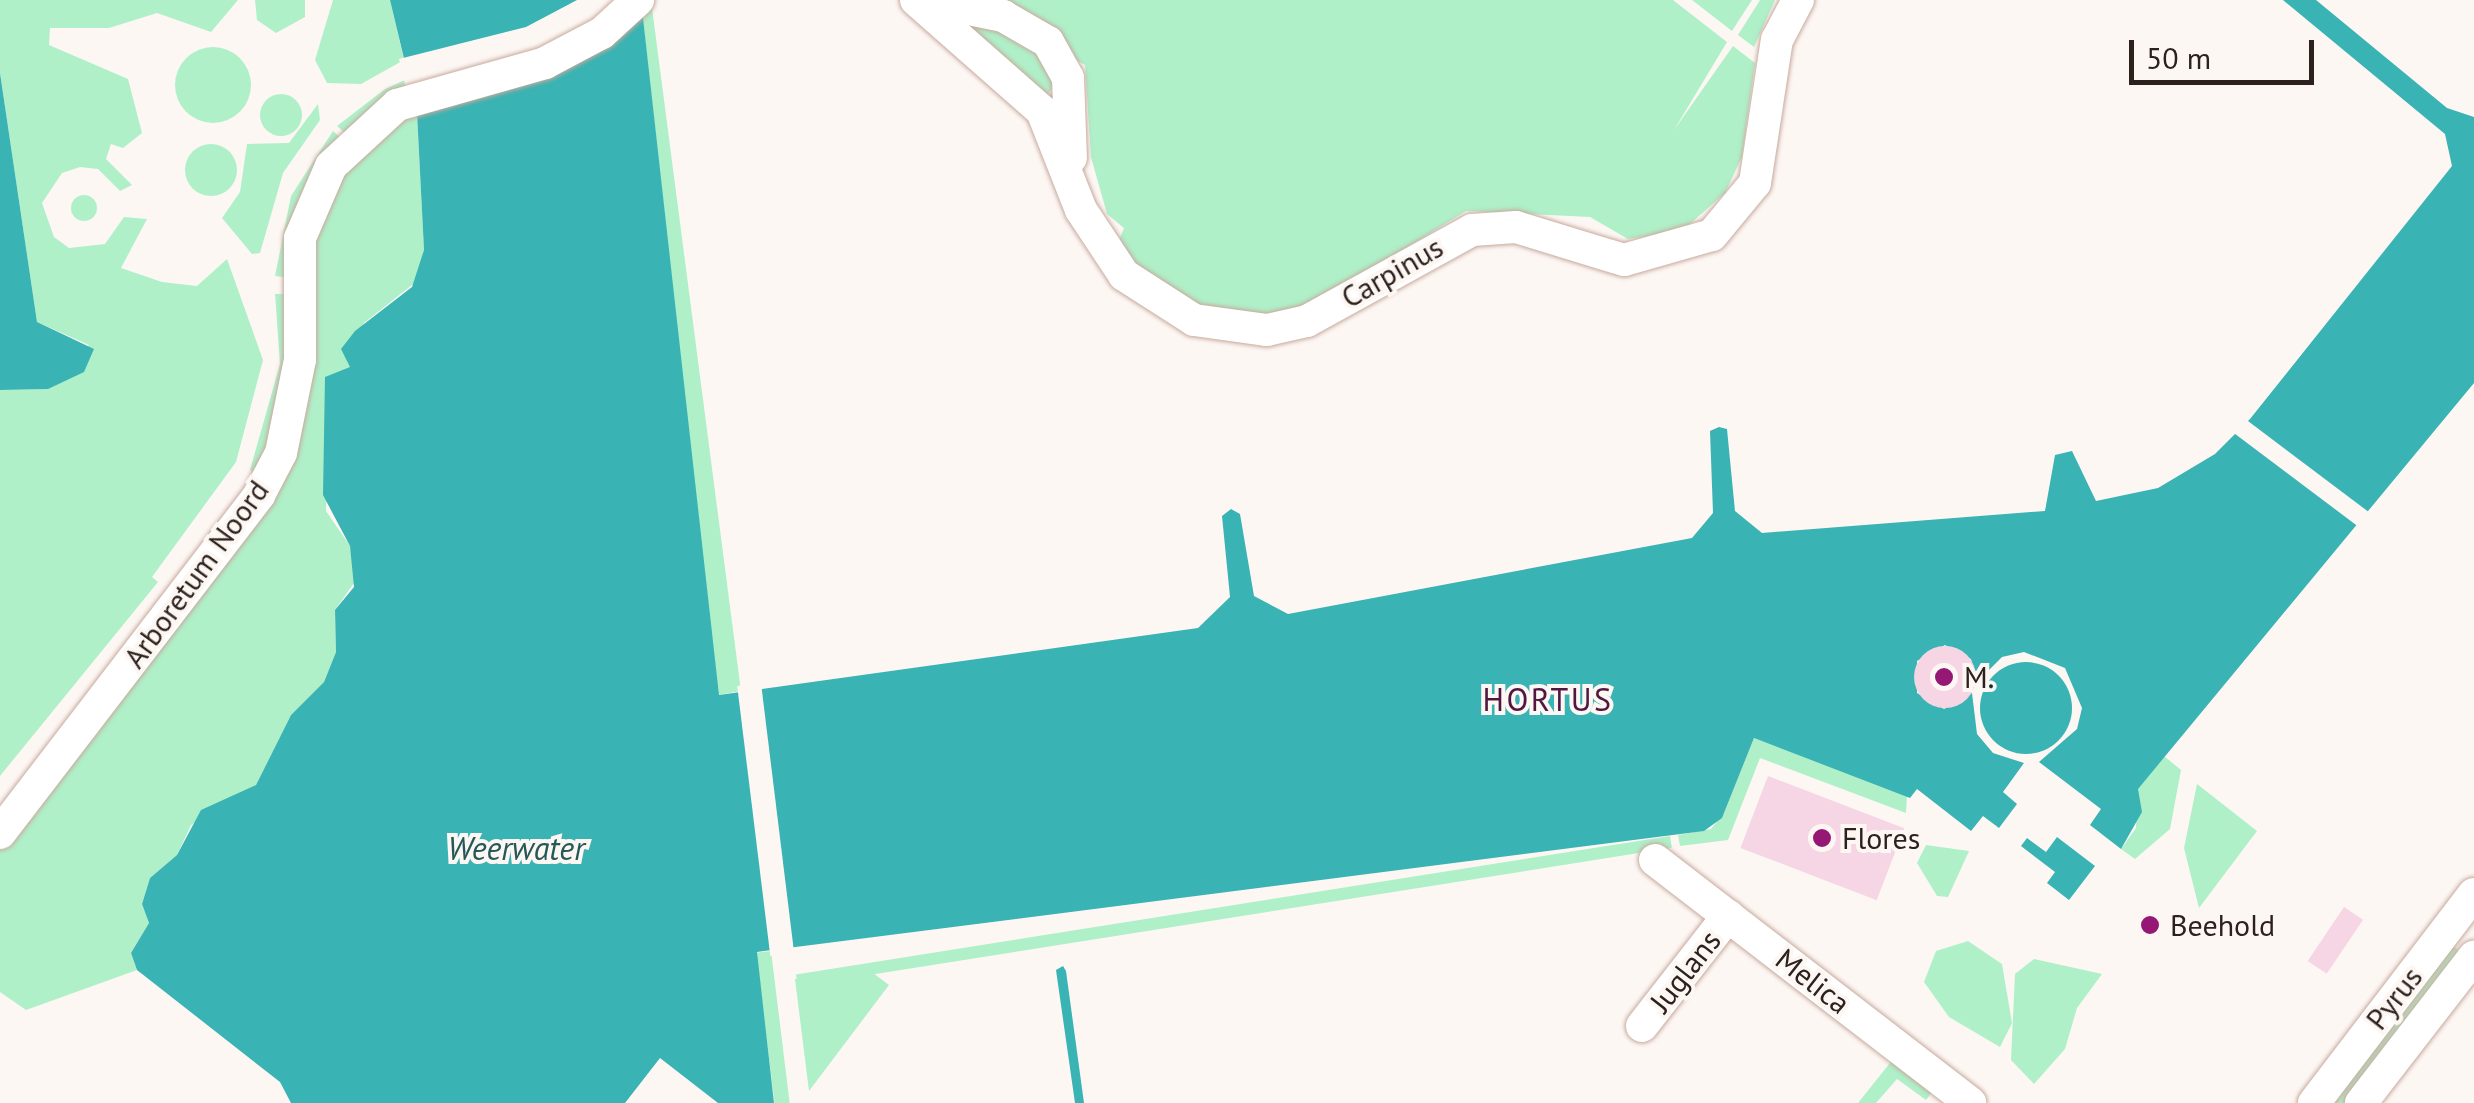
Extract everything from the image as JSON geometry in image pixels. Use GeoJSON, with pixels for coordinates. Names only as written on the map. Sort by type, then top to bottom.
{"type":"FeatureCollection","features":[{"type":"Feature","properties":{"kind":"street","name":"Arboretum Noord"},"geometry":{"type":"LineString","coordinates":[[0,833],[260,495],[294,408],[306,212],[331,166],[379,116],[420,93],[571,52],[638,0]]}},
{"type":"Feature","properties":{"kind":"street","name":"Carpinus"},"geometry":{"type":"LineString","coordinates":[[920,0],[1042,111],[1071,168]]}},
{"type":"Feature","properties":{"kind":"street","name":"Carpinus"},"geometry":{"type":"LineString","coordinates":[[920,0],[1003,16],[1048,42],[1068,78],[1071,168],[1081,210],[1124,275],[1176,312],[1232,329],[1307,321],[1436,244],[1494,226],[1624,260],[1666,255],[1712,235],[1755,183],[1777,40],[1798,0]]}},
{"type":"Feature","properties":{"kind":"street","name":"Melica"},"geometry":{"type":"LineString","coordinates":[[1655,860],[1970,1103]]}},
{"type":"Feature","properties":{"kind":"street","name":"Pyrus"},"geometry":{"type":"LineString","coordinates":[[2314,1103],[2474,894]]}},
{"type":"Feature","properties":{"kind":"street","name":"Juglans"},"geometry":{"type":"LineString","coordinates":[[1642,1026],[1728,916]]}},
{"type":"Feature","properties":{"kind":"street","name":"Pyrus"},"geometry":{"type":"LineString","coordinates":[[2361,1103],[2474,956]]}},
{"type":"Feature","properties":{"kind":"green space"},"geometry":{"type":"Polygon","coordinates":[[[0,0],[238,0],[211,32],[157,13],[109,28],[50,28],[49,45],[128,79],[142,133],[123,148],[111,144],[106,159],[132,185],[120,191],[98,169],[80,167],[62,173],[42,203],[54,237],[69,248],[105,244],[124,217],[147,219],[121,268],[162,282],[197,286],[227,259],[263,360],[236,462],[152,577],[158,582],[0,776],[0,390],[48,389],[89,345],[37,322],[0,73],[0,0]]]}},
{"type":"Feature","properties":{"kind":"green space"},"geometry":{"type":"Polygon","coordinates":[[[255,0],[305,0],[305,17],[276,33],[257,20],[255,0]]]}},
{"type":"Feature","properties":{"kind":"green space"},"geometry":{"type":"Polygon","coordinates":[[[333,0],[390,0],[404,60],[361,84],[327,83],[315,60],[333,0]]]}},
{"type":"Feature","properties":{"kind":"green space"},"geometry":{"type":"Polygon","coordinates":[[[651,0],[741,691],[718,695],[642,11],[651,0]]]}},
{"type":"Feature","properties":{"kind":"green space"},"geometry":{"type":"Polygon","coordinates":[[[969,0],[1673,0],[1727,42],[1674,130],[1733,46],[1755,63],[1742,157],[1725,193],[1683,230],[1628,239],[1590,217],[1466,211],[1299,314],[1231,318],[1146,282],[1118,243],[1124,228],[1107,214],[1091,157],[1085,65],[969,0]]]}},
{"type":"Feature","properties":{"kind":"green space"},"geometry":{"type":"Polygon","coordinates":[[[1692,0],[1752,0],[1732,31],[1692,0]]]}},
{"type":"Feature","properties":{"kind":"green space"},"geometry":{"type":"Polygon","coordinates":[[[1760,0],[1775,0],[1754,47],[1738,35],[1760,0]]]}},
{"type":"Feature","properties":{"kind":"green space"},"geometry":{"type":"Polygon","coordinates":[[[933,9],[1017,30],[1059,80],[1043,100],[933,9]]]}},
{"type":"Feature","properties":{"kind":"green space"},"geometry":{"type":"Polygon","coordinates":[[[213,47],[240,58],[251,85],[240,112],[213,123],[186,112],[175,85],[186,58],[213,47]]]}},
{"type":"Feature","properties":{"kind":"green space"},"geometry":{"type":"Polygon","coordinates":[[[427,70],[346,134],[337,126],[385,89],[427,70]]]}},
{"type":"Feature","properties":{"kind":"green space"},"geometry":{"type":"Polygon","coordinates":[[[281,94],[296,100],[302,115],[296,130],[281,136],[266,130],[260,115],[266,100],[281,94]]]}},
{"type":"Feature","properties":{"kind":"green space"},"geometry":{"type":"Polygon","coordinates":[[[318,104],[320,120],[283,173],[260,253],[252,254],[222,218],[240,192],[247,144],[289,143],[318,104]]]}},
{"type":"Feature","properties":{"kind":"green space"},"geometry":{"type":"Polygon","coordinates":[[[417,113],[424,250],[417,281],[364,323],[328,447],[326,511],[350,546],[356,580],[335,610],[336,652],[324,682],[291,715],[256,785],[191,825],[177,855],[150,878],[142,904],[149,923],[131,953],[137,970],[26,1010],[0,992],[0,850],[254,518],[310,231],[362,144],[417,113]]]}},
{"type":"Feature","properties":{"kind":"green space"},"geometry":{"type":"Polygon","coordinates":[[[333,131],[342,139],[285,277],[275,276],[291,196],[333,131]]]}},
{"type":"Feature","properties":{"kind":"green space"},"geometry":{"type":"Polygon","coordinates":[[[211,144],[229,152],[237,170],[229,188],[211,196],[193,188],[185,170],[193,152],[211,144]]]}},
{"type":"Feature","properties":{"kind":"green space"},"geometry":{"type":"Polygon","coordinates":[[[84,195],[93,199],[97,208],[93,217],[84,221],[75,217],[71,208],[75,199],[84,195]]]}},
{"type":"Feature","properties":{"kind":"green space"},"geometry":{"type":"Polygon","coordinates":[[[275,294],[285,294],[290,356],[260,477],[250,470],[280,364],[275,294]]]}},
{"type":"Feature","properties":{"kind":"green space"},"geometry":{"type":"Polygon","coordinates":[[[1754,738],[1907,795],[1906,813],[1760,758],[1728,840],[1680,846],[1678,835],[1711,829],[1724,813],[1754,738]]]}},
{"type":"Feature","properties":{"kind":"green space"},"geometry":{"type":"Polygon","coordinates":[[[2164,756],[2181,770],[2170,829],[2135,859],[2121,849],[2136,828],[2137,789],[2164,756]]]}},
{"type":"Feature","properties":{"kind":"green space"},"geometry":{"type":"Polygon","coordinates":[[[2197,784],[2257,831],[2199,908],[2184,848],[2197,784]]]}},
{"type":"Feature","properties":{"kind":"green space"},"geometry":{"type":"Polygon","coordinates":[[[1670,836],[1672,848],[798,986],[796,974],[1670,836]]]}},
{"type":"Feature","properties":{"kind":"green space"},"geometry":{"type":"Polygon","coordinates":[[[1926,845],[1969,851],[1948,897],[1937,896],[1917,863],[1926,845]]]}},
{"type":"Feature","properties":{"kind":"green space"},"geometry":{"type":"Polygon","coordinates":[[[1968,941],[2002,964],[2012,1023],[2000,1047],[1949,1017],[1924,982],[1936,951],[1968,941]]]}},
{"type":"Feature","properties":{"kind":"green space"},"geometry":{"type":"Polygon","coordinates":[[[2453,946],[2461,952],[2347,1103],[2335,1103],[2453,946]]]}},
{"type":"Feature","properties":{"kind":"green space"},"geometry":{"type":"Polygon","coordinates":[[[771,951],[790,1103],[775,1103],[756,953],[771,951]]]}},
{"type":"Feature","properties":{"kind":"green space"},"geometry":{"type":"Polygon","coordinates":[[[2034,959],[2102,974],[2077,1008],[2065,1049],[2034,1084],[2011,1060],[2015,974],[2034,959]]]}},
{"type":"Feature","properties":{"kind":"green space"},"geometry":{"type":"Polygon","coordinates":[[[869,970],[889,985],[809,1091],[795,979],[869,970]]]}},
{"type":"Feature","properties":{"kind":"green space"},"geometry":{"type":"Polygon","coordinates":[[[1894,1058],[1935,1088],[1926,1100],[1897,1079],[1876,1103],[1858,1103],[1894,1058]]]}},
{"type":"Feature","properties":{"kind":"water","name":"Weerwater"},"geometry":{"type":"Polygon","coordinates":[[[390,0],[641,0],[719,695],[1198,628],[1230,597],[1222,516],[1231,509],[1240,514],[1254,596],[1288,614],[1692,538],[1713,513],[1710,431],[1719,427],[1727,429],[1735,511],[1762,533],[2045,511],[2055,455],[2072,451],[2096,501],[2158,488],[2215,454],[2250,419],[2452,166],[2445,134],[2283,0],[2316,0],[2447,108],[2474,117],[2474,383],[2138,789],[2142,812],[2121,849],[2090,825],[2101,809],[2039,762],[2077,729],[2082,708],[2065,668],[2024,652],[2002,657],[1976,683],[1971,659],[1945,645],[1917,661],[1917,693],[1944,709],[1972,693],[1977,734],[1993,753],[2024,763],[2003,792],[2017,804],[1999,828],[1983,816],[1971,831],[1917,789],[1910,798],[1754,738],[1722,818],[1704,831],[757,952],[774,1103],[718,1103],[660,1058],[625,1103],[291,1103],[280,1082],[137,970],[131,953],[149,923],[142,904],[150,878],[177,855],[201,810],[256,785],[291,715],[324,682],[336,652],[335,610],[354,587],[350,546],[323,495],[325,377],[350,367],[341,349],[355,331],[412,287],[424,250],[417,113],[390,0]]]}},
{"type":"Feature","properties":{"kind":"water"},"geometry":{"type":"Polygon","coordinates":[[[0,73],[37,322],[94,349],[84,372],[48,389],[0,390],[0,73]]]}},
{"type":"Feature","properties":{"kind":"water"},"geometry":{"type":"Polygon","coordinates":[[[2026,662],[2043,666],[2058,676],[2068,691],[2072,708],[2068,725],[2058,740],[2043,750],[2026,754],[2009,750],[1994,740],[1984,725],[1980,708],[1984,691],[1994,676],[2009,666],[2026,662]]]}},
{"type":"Feature","properties":{"kind":"water"},"geometry":{"type":"Polygon","coordinates":[[[2057,837],[2095,866],[2069,900],[2047,883],[2055,872],[2021,846],[2027,838],[2046,852],[2057,837]]]}},
{"type":"Feature","properties":{"kind":"water"},"geometry":{"type":"Polygon","coordinates":[[[1063,966],[1084,1103],[1075,1103],[1056,970],[1063,966]]]}},
{"type":"Feature","properties":{"kind":"pier"},"geometry":{"type":"Polygon","coordinates":[[[577,0],[646,0],[411,110],[399,59],[526,27],[577,0]]]}},
{"type":"Feature","properties":{"kind":"pier"},"geometry":{"type":"Polygon","coordinates":[[[2244,418],[2373,515],[2362,529],[2233,432],[2244,418]]]}},
{"type":"Feature","properties":{"kind":"pier"},"geometry":{"type":"Polygon","coordinates":[[[761,683],[794,953],[770,956],[737,686],[761,683]]]}},
{"type":"Feature","properties":{"kind":"building"},"geometry":{"type":"Polygon","coordinates":[[[1945,646],[1967,655],[1976,677],[1967,699],[1945,708],[1923,699],[1914,677],[1923,655],[1945,646]]]}},
{"type":"Feature","properties":{"kind":"building","name":"Flores"},"geometry":{"type":"Polygon","coordinates":[[[1768,776],[1904,828],[1877,900],[1740,848],[1768,776]]]}},
{"type":"Feature","properties":{"kind":"building"},"geometry":{"type":"Polygon","coordinates":[[[2344,907],[2363,920],[2327,974],[2308,961],[2344,907]]]}},
{"type":"Feature","properties":{"kind":"place","name":"M."},"geometry":{"type":"Point","coordinates":[1944,677]}},
{"type":"Feature","properties":{"kind":"place","name":"Flores"},"geometry":{"type":"Point","coordinates":[1822,838]}},
{"type":"Feature","properties":{"kind":"place","name":"Beehold"},"geometry":{"type":"Point","coordinates":[2150,925]}},
{"type":"Feature","properties":{"kind":"district","name":"HORTUS"},"geometry":{"type":"Point","coordinates":[1548,699]}}]}
